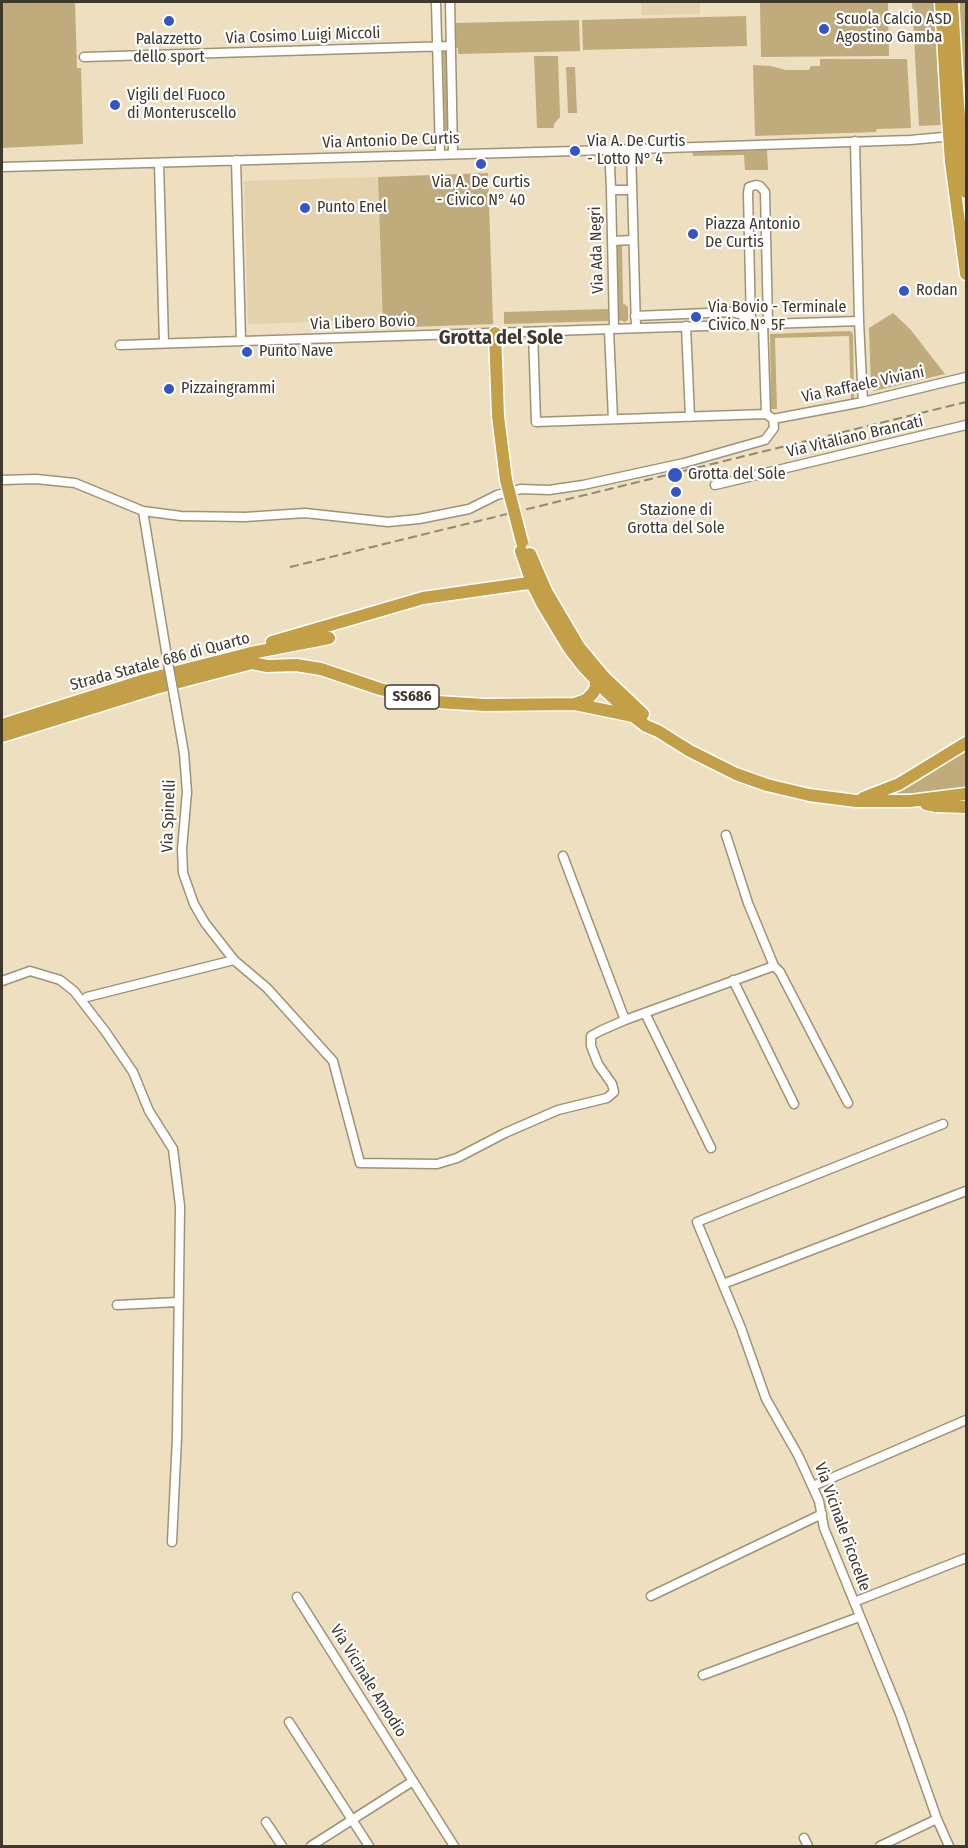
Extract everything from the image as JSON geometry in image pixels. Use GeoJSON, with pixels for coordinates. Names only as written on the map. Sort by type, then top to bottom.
{"type":"FeatureCollection","features":[{"type":"Feature","properties":{"kind":"highway"},"geometry":{"type":"LineString","coordinates":[[942,2],[953,105],[966,274]]}},
{"type":"Feature","properties":{"kind":"highway"},"geometry":{"type":"LineString","coordinates":[[952,2],[953,105]]}},
{"type":"Feature","properties":{"kind":"highway"},"geometry":{"type":"LineString","coordinates":[[957,162],[966,192]]}},
{"type":"Feature","properties":{"kind":"highway","name":"SS686"},"geometry":{"type":"LineString","coordinates":[[495,333],[498,416],[506,480],[532,583],[547,612],[574,647],[596,682],[646,726],[711,762],[767,785],[809,795],[856,801],[910,801]]}},
{"type":"Feature","properties":{"kind":"highway","name":"SS686"},"geometry":{"type":"LineString","coordinates":[[509,585],[520,572],[522,546]]}},
{"type":"Feature","properties":{"kind":"highway","name":"SS686"},"geometry":{"type":"LineString","coordinates":[[522,546],[528,549],[574,647],[651,721],[658,731]]}},
{"type":"Feature","properties":{"kind":"highway","name":"SS686"},"geometry":{"type":"LineString","coordinates":[[546,591],[532,583],[410,601],[265,644],[251,658],[267,666],[296,665],[321,669],[380,689],[436,702],[485,705],[575,704],[633,716]]}},
{"type":"Feature","properties":{"kind":"highway","name":"Strada Statale 686 di Quarto"},"geometry":{"type":"LineString","coordinates":[[2,725],[145,680],[251,658],[328,638]]}},
{"type":"Feature","properties":{"kind":"highway","name":"Strada Statale 686 di Quarto"},"geometry":{"type":"LineString","coordinates":[[2,736],[251,658]]}},
{"type":"Feature","properties":{"kind":"highway"},"geometry":{"type":"LineString","coordinates":[[575,704],[586,700],[593,693],[596,682],[595,666]]}},
{"type":"Feature","properties":{"kind":"highway"},"geometry":{"type":"LineString","coordinates":[[856,801],[899,784],[966,743]]}},
{"type":"Feature","properties":{"kind":"highway"},"geometry":{"type":"LineString","coordinates":[[910,801],[966,794]]}},
{"type":"Feature","properties":{"kind":"highway"},"geometry":{"type":"LineString","coordinates":[[910,801],[936,806],[966,807]]}},
{"type":"Feature","properties":{"kind":"street"},"geometry":{"type":"LineString","coordinates":[[436,2],[440,154]]}},
{"type":"Feature","properties":{"kind":"street"},"geometry":{"type":"LineString","coordinates":[[450,2],[453,154]]}},
{"type":"Feature","properties":{"kind":"street","name":"Via Cosimo Luigi Miccoli"},"geometry":{"type":"LineString","coordinates":[[84,57],[450,46]]}},
{"type":"Feature","properties":{"kind":"street","name":"Via Antonio De Curtis"},"geometry":{"type":"LineString","coordinates":[[2,167],[631,149],[966,136]]}},
{"type":"Feature","properties":{"kind":"street"},"geometry":{"type":"LineString","coordinates":[[855,141],[863,402]]}},
{"type":"Feature","properties":{"kind":"street"},"geometry":{"type":"LineString","coordinates":[[631,149],[636,328]]}},
{"type":"Feature","properties":{"kind":"street"},"geometry":{"type":"LineString","coordinates":[[236,160],[240,341]]}},
{"type":"Feature","properties":{"kind":"street"},"geometry":{"type":"LineString","coordinates":[[159,163],[164,343]]}},
{"type":"Feature","properties":{"kind":"street"},"geometry":{"type":"LineString","coordinates":[[610,167],[610,190]]}},
{"type":"Feature","properties":{"kind":"street"},"geometry":{"type":"LineString","coordinates":[[2,480],[36,479],[75,483],[143,510],[171,515],[211,518],[305,513],[388,522],[419,519],[469,509],[497,495],[521,489],[549,490],[628,476],[755,444],[767,438],[774,428],[770,416],[765,324],[765,192],[756,185],[749,188],[748,193],[751,324]]}},
{"type":"Feature","properties":{"kind":"street","name":"Via Ada Negri"},"geometry":{"type":"LineString","coordinates":[[613,419],[610,190],[632,190]]}},
{"type":"Feature","properties":{"kind":"street"},"geometry":{"type":"LineString","coordinates":[[749,236],[765,236]]}},
{"type":"Feature","properties":{"kind":"street"},"geometry":{"type":"LineString","coordinates":[[612,241],[633,240]]}},
{"type":"Feature","properties":{"kind":"street"},"geometry":{"type":"LineString","coordinates":[[635,316],[737,313],[751,324]]}},
{"type":"Feature","properties":{"kind":"street","name":"Via Libero Bovio"},"geometry":{"type":"LineString","coordinates":[[120,345],[859,321]]}},
{"type":"Feature","properties":{"kind":"street"},"geometry":{"type":"LineString","coordinates":[[686,326],[690,417]]}},
{"type":"Feature","properties":{"kind":"street","name":"Via Raffaele Viviani"},"geometry":{"type":"LineString","coordinates":[[532,332],[536,422],[770,416],[863,402],[966,377]]}},
{"type":"Feature","properties":{"kind":"street","name":"Via Vitaliano Brancati"},"geometry":{"type":"LineString","coordinates":[[715,485],[966,425]]}},
{"type":"Feature","properties":{"kind":"street","name":"Via Spinelli"},"geometry":{"type":"LineString","coordinates":[[143,510],[184,753],[188,792],[182,849],[183,873],[194,903],[205,923],[234,960],[267,988],[333,1061],[360,1163],[437,1164],[457,1158],[504,1133],[558,1110],[607,1098],[614,1092],[612,1084],[598,1064],[591,1046],[591,1036],[626,1020]]}},
{"type":"Feature","properties":{"kind":"street"},"geometry":{"type":"LineString","coordinates":[[726,836],[748,903],[774,966],[780,972],[848,1104]]}},
{"type":"Feature","properties":{"kind":"street"},"geometry":{"type":"LineString","coordinates":[[563,856],[626,1020],[774,966]]}},
{"type":"Feature","properties":{"kind":"street"},"geometry":{"type":"LineString","coordinates":[[84,998],[234,960]]}},
{"type":"Feature","properties":{"kind":"street"},"geometry":{"type":"LineString","coordinates":[[2,981],[25,972],[42,974],[66,984],[84,998],[133,1072],[149,1111],[173,1149],[180,1206],[177,1437],[172,1542]]}},
{"type":"Feature","properties":{"kind":"street"},"geometry":{"type":"LineString","coordinates":[[733,980],[794,1104]]}},
{"type":"Feature","properties":{"kind":"street"},"geometry":{"type":"LineString","coordinates":[[645,1013],[711,1148]]}},
{"type":"Feature","properties":{"kind":"street","name":"Via Vicinale Ficocelle"},"geometry":{"type":"LineString","coordinates":[[943,1124],[697,1222],[741,1328],[766,1399],[813,1486],[824,1528],[900,1714],[937,1819],[949,1846]]}},
{"type":"Feature","properties":{"kind":"street"},"geometry":{"type":"LineString","coordinates":[[723,1284],[966,1191]]}},
{"type":"Feature","properties":{"kind":"street"},"geometry":{"type":"LineString","coordinates":[[117,1305],[178,1302]]}},
{"type":"Feature","properties":{"kind":"street"},"geometry":{"type":"LineString","coordinates":[[813,1486],[966,1420]]}},
{"type":"Feature","properties":{"kind":"street"},"geometry":{"type":"LineString","coordinates":[[651,1596],[822,1514]]}},
{"type":"Feature","properties":{"kind":"street"},"geometry":{"type":"LineString","coordinates":[[854,1602],[966,1558]]}},
{"type":"Feature","properties":{"kind":"street","name":"Via Vicinale Amodio"},"geometry":{"type":"LineString","coordinates":[[297,1597],[454,1846]]}},
{"type":"Feature","properties":{"kind":"street"},"geometry":{"type":"LineString","coordinates":[[703,1675],[859,1617]]}},
{"type":"Feature","properties":{"kind":"street"},"geometry":{"type":"LineString","coordinates":[[289,1722],[369,1846]]}},
{"type":"Feature","properties":{"kind":"street"},"geometry":{"type":"LineString","coordinates":[[310,1846],[413,1781]]}},
{"type":"Feature","properties":{"kind":"street"},"geometry":{"type":"LineString","coordinates":[[880,1846],[937,1819]]}},
{"type":"Feature","properties":{"kind":"street"},"geometry":{"type":"LineString","coordinates":[[266,1822],[282,1846]]}},
{"type":"Feature","properties":{"kind":"shaded area"},"geometry":{"type":"Polygon","coordinates":[[[2,2],[75,2],[77,68],[81,68],[83,144],[2,148],[2,2]]]}},
{"type":"Feature","properties":{"kind":"shaded area"},"geometry":{"type":"Polygon","coordinates":[[[641,2],[700,2],[700,14],[641,15],[641,2]]]}},
{"type":"Feature","properties":{"kind":"shaded area","name":"Scuola Calcio ASD Agostino Gamba"},"geometry":{"type":"Polygon","coordinates":[[[760,2],[888,2],[889,56],[761,57],[760,2]]]}},
{"type":"Feature","properties":{"kind":"shaded area"},"geometry":{"type":"Polygon","coordinates":[[[912,2],[935,2],[941,125],[919,126],[912,2]]]}},
{"type":"Feature","properties":{"kind":"shaded area"},"geometry":{"type":"Polygon","coordinates":[[[959,2],[966,2],[966,115],[963,73],[959,2]]]}},
{"type":"Feature","properties":{"kind":"shaded area"},"geometry":{"type":"Polygon","coordinates":[[[746,16],[747,46],[583,50],[582,20],[746,16]]]}},
{"type":"Feature","properties":{"kind":"shaded area"},"geometry":{"type":"Polygon","coordinates":[[[579,20],[580,51],[458,54],[458,48],[456,48],[455,23],[579,20]]]}},
{"type":"Feature","properties":{"kind":"shaded area"},"geometry":{"type":"Polygon","coordinates":[[[443,50],[446,52],[449,145],[447,146],[445,145],[443,50]]]}},
{"type":"Feature","properties":{"kind":"shaded area"},"geometry":{"type":"Polygon","coordinates":[[[534,56],[558,56],[560,117],[554,124],[554,128],[537,128],[534,56]]]}},
{"type":"Feature","properties":{"kind":"shaded area"},"geometry":{"type":"Polygon","coordinates":[[[820,59],[907,59],[911,128],[877,129],[876,132],[755,136],[753,65],[786,70],[809,70],[811,66],[820,66],[820,59]]]}},
{"type":"Feature","properties":{"kind":"shaded area"},"geometry":{"type":"Polygon","coordinates":[[[566,67],[575,67],[577,113],[568,113],[566,67]]]}},
{"type":"Feature","properties":{"kind":"shaded area"},"geometry":{"type":"Polygon","coordinates":[[[767,150],[768,170],[745,170],[744,155],[693,156],[692,152],[767,150]]]}},
{"type":"Feature","properties":{"kind":"shaded area"},"geometry":{"type":"Polygon","coordinates":[[[488,173],[493,324],[383,328],[378,177],[488,173]]]}},
{"type":"Feature","properties":{"kind":"shaded area"},"geometry":{"type":"Polygon","coordinates":[[[378,177],[382,320],[248,324],[244,181],[378,177]]]}},
{"type":"Feature","properties":{"kind":"shaded area"},"geometry":{"type":"Polygon","coordinates":[[[617,244],[622,244],[623,303],[628,307],[628,320],[625,322],[619,320],[617,244]]]}},
{"type":"Feature","properties":{"kind":"shaded area"},"geometry":{"type":"Polygon","coordinates":[[[608,309],[608,321],[504,324],[504,312],[608,309]]]}},
{"type":"Feature","properties":{"kind":"shaded area"},"geometry":{"type":"Polygon","coordinates":[[[893,313],[910,329],[945,374],[874,391],[871,388],[869,328],[893,313]]]}},
{"type":"Feature","properties":{"kind":"shaded area"},"geometry":{"type":"Polygon","coordinates":[[[849,331],[853,335],[854,400],[851,400],[849,336],[775,338],[777,409],[771,409],[770,334],[849,331]]]}},
{"type":"Feature","properties":{"kind":"shaded area"},"geometry":{"type":"Polygon","coordinates":[[[966,748],[966,788],[936,793],[893,794],[966,748]]]}},
{"type":"Feature","properties":{"kind":"railway"},"geometry":{"type":"LineString","coordinates":[[290,567],[966,402]]}},
{"type":"Feature","properties":{"kind":"place","name":"Palazzetto dello sport"},"geometry":{"type":"Point","coordinates":[169,21]}},
{"type":"Feature","properties":{"kind":"place","name":"Scuola Calcio ASD Agostino Gamba"},"geometry":{"type":"Point","coordinates":[824,29]}},
{"type":"Feature","properties":{"kind":"place","name":"Vigili del Fuoco di Monteruscello"},"geometry":{"type":"Point","coordinates":[115,105]}},
{"type":"Feature","properties":{"kind":"place","name":"Via A. De Curtis - Lotto N° 4"},"geometry":{"type":"Point","coordinates":[575,151]}},
{"type":"Feature","properties":{"kind":"place","name":"Via A. De Curtis - Civico N° 40"},"geometry":{"type":"Point","coordinates":[481,164]}},
{"type":"Feature","properties":{"kind":"place","name":"Punto Enel"},"geometry":{"type":"Point","coordinates":[305,208]}},
{"type":"Feature","properties":{"kind":"place","name":"Piazza Antonio De Curtis"},"geometry":{"type":"Point","coordinates":[693,234]}},
{"type":"Feature","properties":{"kind":"place","name":"Rodan"},"geometry":{"type":"Point","coordinates":[904,291]}},
{"type":"Feature","properties":{"kind":"place","name":"Via Bovio - Terminale Civico N° 5F"},"geometry":{"type":"Point","coordinates":[696,317]}},
{"type":"Feature","properties":{"kind":"place","name":"Punto Nave"},"geometry":{"type":"Point","coordinates":[247,352]}},
{"type":"Feature","properties":{"kind":"place","name":"Pizzaingrammi"},"geometry":{"type":"Point","coordinates":[169,389]}},
{"type":"Feature","properties":{"kind":"place","name":"Grotta del Sole"},"geometry":{"type":"Point","coordinates":[675,475]}},
{"type":"Feature","properties":{"kind":"place","name":"Stazione di Grotta del Sole"},"geometry":{"type":"Point","coordinates":[676,492]}},
{"type":"Feature","properties":{"kind":"district","name":"Grotta del Sole"},"geometry":{"type":"Point","coordinates":[501,338]}}]}
